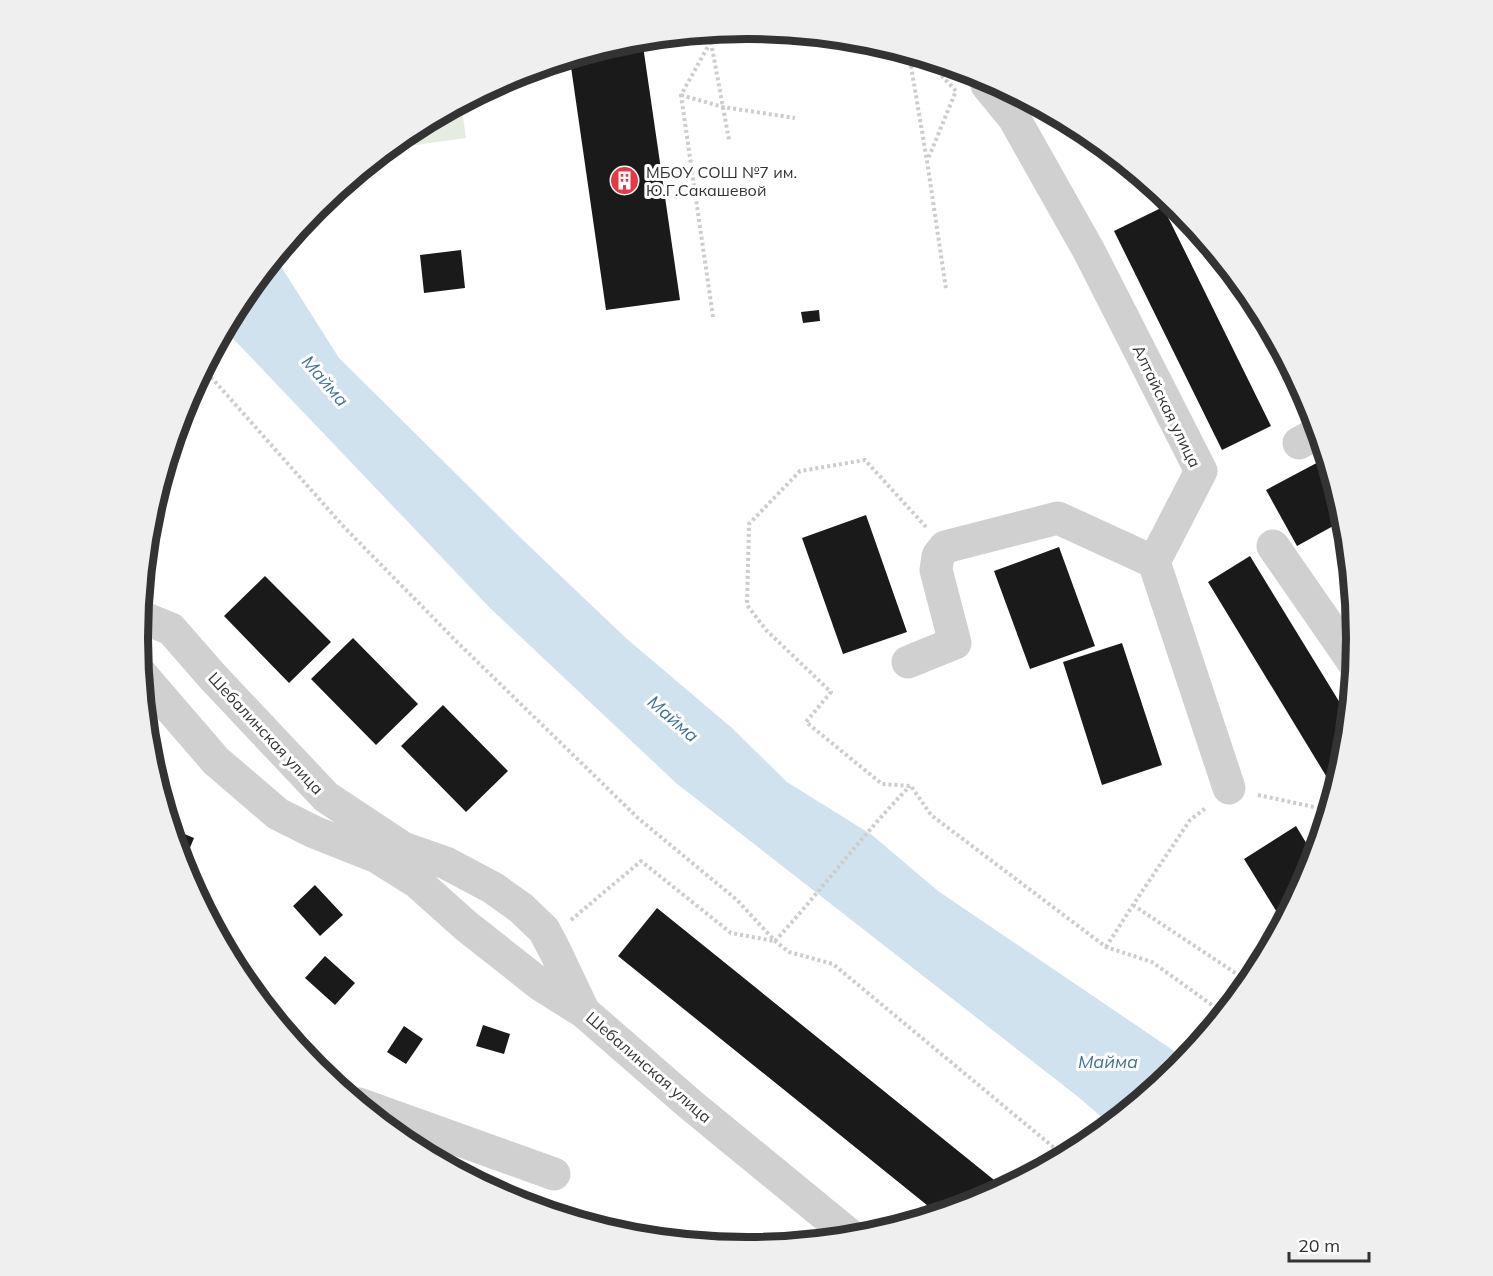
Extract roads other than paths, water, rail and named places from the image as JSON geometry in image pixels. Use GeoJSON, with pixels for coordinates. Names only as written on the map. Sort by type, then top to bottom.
{"type":"FeatureCollection","features":[{"type":"Feature","properties":{"kind":"street","name":"Алтайская улица"},"geometry":{"type":"LineString","coordinates":[[994,93],[1014,117],[1089,250],[1201,471],[1154,562]]}},
{"type":"Feature","properties":{"kind":"street"},"geometry":{"type":"LineString","coordinates":[[908,662],[955,643],[936,570],[938,556],[945,547],[1058,518],[1154,562],[1229,788]]}},
{"type":"Feature","properties":{"kind":"street"},"geometry":{"type":"LineString","coordinates":[[1273,546],[1345,651]]}},
{"type":"Feature","properties":{"kind":"street","name":"Шебалинская улица"},"geometry":{"type":"LineString","coordinates":[[148,620],[171,629],[326,797],[403,848],[446,863],[493,888],[521,908],[544,930],[584,1012],[691,1105],[842,1229]]}},
{"type":"Feature","properties":{"kind":"street"},"geometry":{"type":"LineString","coordinates":[[150,684],[216,760],[278,814],[314,832],[377,857],[417,882],[465,925],[541,985],[584,1012]]}},
{"type":"Feature","properties":{"kind":"street"},"geometry":{"type":"LineString","coordinates":[[380,1112],[554,1174]]}},
{"type":"Feature","properties":{"kind":"water","name":"Майма"},"geometry":{"type":"Polygon","coordinates":[[[279,263],[339,358],[526,543],[627,639],[732,728],[787,782],[872,835],[938,891],[1178,1054],[1103,1118],[676,783],[490,608],[230,335],[248,305],[279,263]]]}},
{"type":"Feature","properties":{"kind":"place","name":"МБОУ СОШ №7 им. Ю.Г.Сакашевой"},"geometry":{"type":"Point","coordinates":[625,181]}}]}
